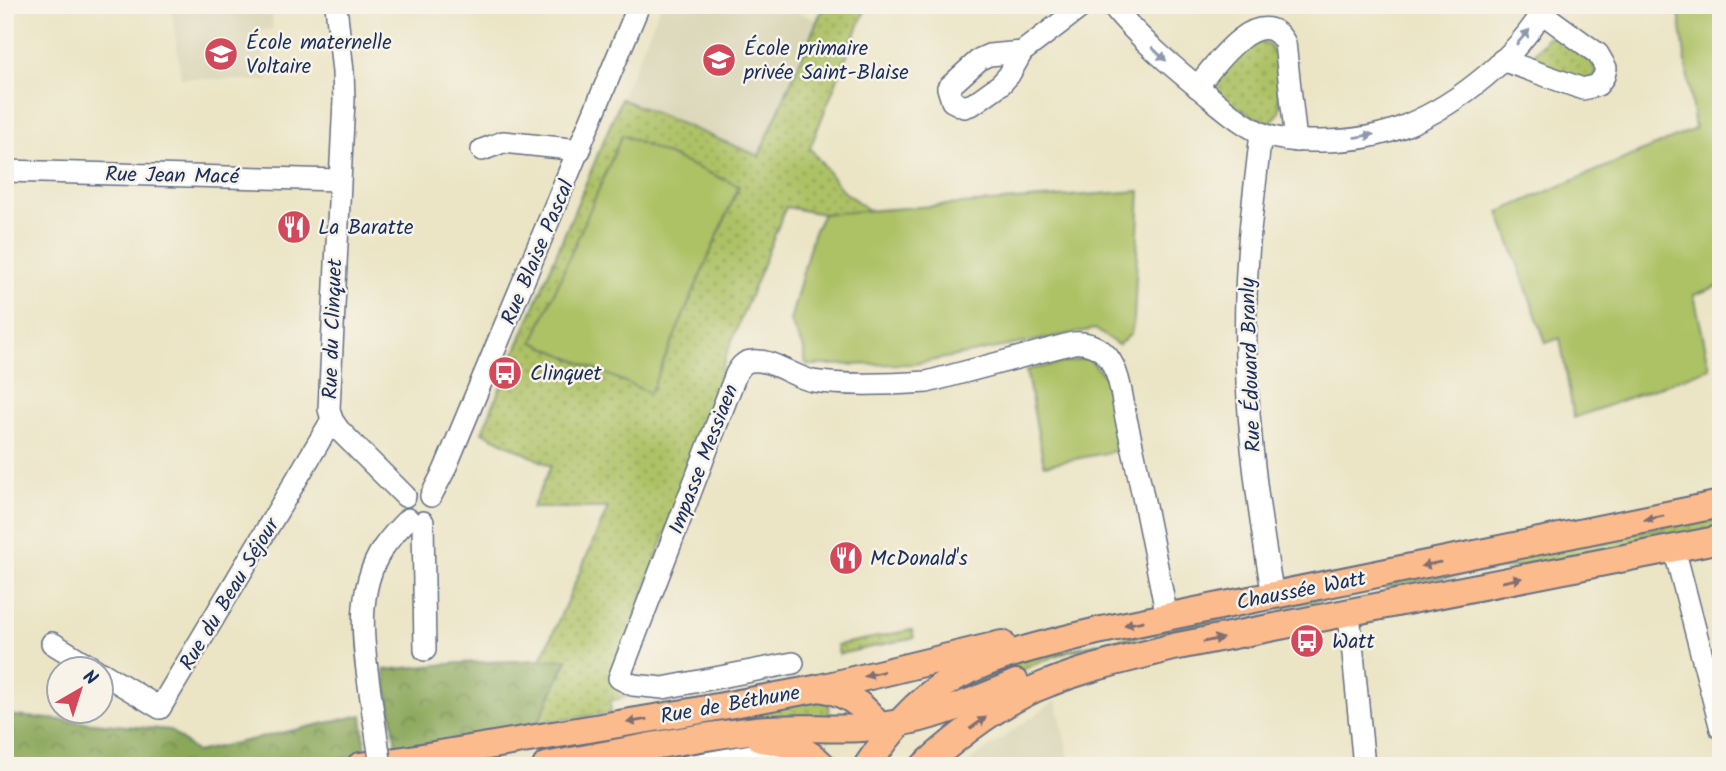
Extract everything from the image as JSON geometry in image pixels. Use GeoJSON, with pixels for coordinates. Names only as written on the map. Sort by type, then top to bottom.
{"type":"FeatureCollection","features":[{"type":"Feature","properties":{"kind":"main road","name":"Chaussée Watt"},"geometry":{"type":"LineString","coordinates":[[866,766],[886,740],[938,688],[1002,658],[1097,631],[1721,504]]}},
{"type":"Feature","properties":{"kind":"main road","name":"Chaussée Watt"},"geometry":{"type":"LineString","coordinates":[[925,766],[976,724],[1033,690],[1089,669],[1173,647],[1721,539]]}},
{"type":"Feature","properties":{"kind":"main road","name":"Rue de Béthune"},"geometry":{"type":"LineString","coordinates":[[360,766],[610,726],[820,688],[1003,643],[1097,631]]}},
{"type":"Feature","properties":{"kind":"main road","name":"Chaussée Watt"},"geometry":{"type":"LineString","coordinates":[[886,740],[1066,663],[1117,653],[1173,647]]}},
{"type":"Feature","properties":{"kind":"main road"},"geometry":{"type":"LineString","coordinates":[[820,688],[838,692],[856,702],[870,715],[886,740]]}},
{"type":"Feature","properties":{"kind":"main road","name":"Rue de Béthune"},"geometry":{"type":"LineString","coordinates":[[546,766],[703,737],[777,729],[886,740]]}},
{"type":"Feature","properties":{"kind":"main road","name":"Rue de Béthune"},"geometry":{"type":"LineString","coordinates":[[703,737],[781,742],[809,754],[823,766]]}},
{"type":"Feature","properties":{"kind":"street","name":"Rue du Clinquet"},"geometry":{"type":"LineString","coordinates":[[335,5],[343,72],[329,404],[332,420],[345,436],[405,496]]}},
{"type":"Feature","properties":{"kind":"street","name":"Rue Blaise Pascal"},"geometry":{"type":"LineString","coordinates":[[432,496],[639,5]]}},
{"type":"Feature","properties":{"kind":"street"},"geometry":{"type":"LineString","coordinates":[[1021,52],[1084,5]]}},
{"type":"Feature","properties":{"kind":"street"},"geometry":{"type":"LineString","coordinates":[[1112,5],[1156,52],[1238,119],[1261,133],[1296,141],[1354,138],[1407,126],[1440,108],[1502,60],[1524,37],[1544,9],[1598,54],[1606,68],[1598,85],[1583,89],[1502,60]]}},
{"type":"Feature","properties":{"kind":"street"},"geometry":{"type":"LineString","coordinates":[[1197,87],[1230,47],[1249,30],[1262,24],[1269,26],[1277,31],[1285,43],[1296,141]]}},
{"type":"Feature","properties":{"kind":"street","name":"Rue Édouard Branly"},"geometry":{"type":"LineString","coordinates":[[1261,133],[1246,272],[1245,325],[1251,445],[1273,596]]}},
{"type":"Feature","properties":{"kind":"street"},"geometry":{"type":"LineString","coordinates":[[482,150],[503,142],[580,150]]}},
{"type":"Feature","properties":{"kind":"street","name":"Rue Jean Macé"},"geometry":{"type":"LineString","coordinates":[[5,171],[339,180]]}},
{"type":"Feature","properties":{"kind":"street","name":"Impasse Messiaen"},"geometry":{"type":"LineString","coordinates":[[793,663],[663,688],[633,685],[619,678],[736,374],[741,366],[753,360],[815,381],[909,383],[927,382],[1073,343],[1082,343],[1098,349],[1107,356],[1116,375],[1167,617]]}},
{"type":"Feature","properties":{"kind":"street","name":"Rue du Beau Séjour"},"geometry":{"type":"LineString","coordinates":[[116,681],[160,708],[332,420]]}},
{"type":"Feature","properties":{"kind":"street"},"geometry":{"type":"LineString","coordinates":[[381,766],[363,633],[365,604],[382,549],[415,521],[430,519],[434,512],[432,496],[417,490],[405,496],[402,509],[415,521],[425,650]]}},
{"type":"Feature","properties":{"kind":"street"},"geometry":{"type":"LineString","coordinates":[[1674,548],[1721,729]]}},
{"type":"Feature","properties":{"kind":"street"},"geometry":{"type":"LineString","coordinates":[[1349,612],[1364,766]]}},
{"type":"Feature","properties":{"kind":"street"},"geometry":{"type":"LineString","coordinates":[[52,643],[73,656]]}},
{"type":"Feature","properties":{"kind":"street"},"geometry":{"type":"LineString","coordinates":[[688,766],[763,753],[783,765]]}},
{"type":"Feature","properties":{"kind":"shaded area","name":"École maternelle Voltaire"},"geometry":{"type":"Polygon","coordinates":[[[171,5],[298,5],[271,10],[273,29],[260,31],[268,81],[181,78],[171,5]]]}},
{"type":"Feature","properties":{"kind":"shaded area","name":"École primaire privée Saint-Blaise"},"geometry":{"type":"Polygon","coordinates":[[[661,5],[780,5],[818,21],[759,156],[621,99],[661,5]]]}},
{"type":"Feature","properties":{"kind":"shaded area"},"geometry":{"type":"Polygon","coordinates":[[[1056,700],[1071,766],[963,766],[1056,700]]]}},
{"type":"Feature","properties":{"kind":"green space"},"geometry":{"type":"Polygon","coordinates":[[[824,5],[867,5],[810,148],[843,191],[870,211],[823,214],[786,207],[727,353],[683,486],[612,679],[638,694],[610,701],[611,713],[538,723],[567,660],[541,660],[608,508],[532,508],[551,466],[482,432],[621,99],[759,156],[824,5]]]}},
{"type":"Feature","properties":{"kind":"green space"},"geometry":{"type":"Polygon","coordinates":[[[1678,5],[1721,5],[1721,285],[1694,295],[1710,368],[1574,418],[1560,338],[1546,343],[1499,212],[1695,129],[1678,5]]]}},
{"type":"Feature","properties":{"kind":"green space"},"geometry":{"type":"Polygon","coordinates":[[[1552,31],[1595,58],[1596,75],[1584,82],[1532,61],[1532,57],[1552,31]]]}},
{"type":"Feature","properties":{"kind":"green space"},"geometry":{"type":"Polygon","coordinates":[[[1253,41],[1268,44],[1277,57],[1280,112],[1271,122],[1259,119],[1234,105],[1215,87],[1216,74],[1253,41]]]}},
{"type":"Feature","properties":{"kind":"green space"},"geometry":{"type":"Polygon","coordinates":[[[622,135],[739,186],[650,393],[533,342],[622,135]]]}},
{"type":"Feature","properties":{"kind":"green space"},"geometry":{"type":"Polygon","coordinates":[[[1140,191],[1134,319],[1131,334],[1118,345],[1095,329],[914,364],[808,365],[804,360],[804,349],[790,322],[813,234],[823,214],[1140,191]]]}},
{"type":"Feature","properties":{"kind":"green space"},"geometry":{"type":"Polygon","coordinates":[[[1088,358],[1108,379],[1121,450],[1044,465],[1026,370],[1088,358]]]}},
{"type":"Feature","properties":{"kind":"green space"},"geometry":{"type":"Polygon","coordinates":[[[1721,514],[1721,529],[1553,562],[1385,588],[1384,583],[1721,514]]]}},
{"type":"Feature","properties":{"kind":"green space"},"geometry":{"type":"Polygon","coordinates":[[[1371,586],[1371,590],[1067,651],[957,697],[946,695],[1016,661],[1371,586]]]}},
{"type":"Feature","properties":{"kind":"green space"},"geometry":{"type":"Polygon","coordinates":[[[912,630],[914,638],[839,654],[837,645],[912,630]]]}},
{"type":"Feature","properties":{"kind":"green space"},"geometry":{"type":"Polygon","coordinates":[[[567,659],[538,723],[397,749],[384,670],[459,663],[567,659]]]}},
{"type":"Feature","properties":{"kind":"green space"},"geometry":{"type":"Polygon","coordinates":[[[815,700],[829,703],[829,718],[740,720],[739,714],[815,700]]]}},
{"type":"Feature","properties":{"kind":"green space"},"geometry":{"type":"Polygon","coordinates":[[[5,715],[46,719],[46,726],[116,725],[170,730],[196,752],[362,715],[366,755],[284,766],[5,766],[5,715]]]}},
{"type":"Feature","properties":{"kind":"place","name":"École maternelle Voltaire"},"geometry":{"type":"Point","coordinates":[221,54]}},
{"type":"Feature","properties":{"kind":"place","name":"École primaire privée Saint-Blaise"},"geometry":{"type":"Point","coordinates":[719,60]}},
{"type":"Feature","properties":{"kind":"place","name":"La Baratte"},"geometry":{"type":"Point","coordinates":[294,227]}},
{"type":"Feature","properties":{"kind":"place","name":"Clinquet"},"geometry":{"type":"Point","coordinates":[505,373]}},
{"type":"Feature","properties":{"kind":"place","name":"McDonald's"},"geometry":{"type":"Point","coordinates":[846,558]}},
{"type":"Feature","properties":{"kind":"place","name":"Watt"},"geometry":{"type":"Point","coordinates":[1307,641]}}]}
